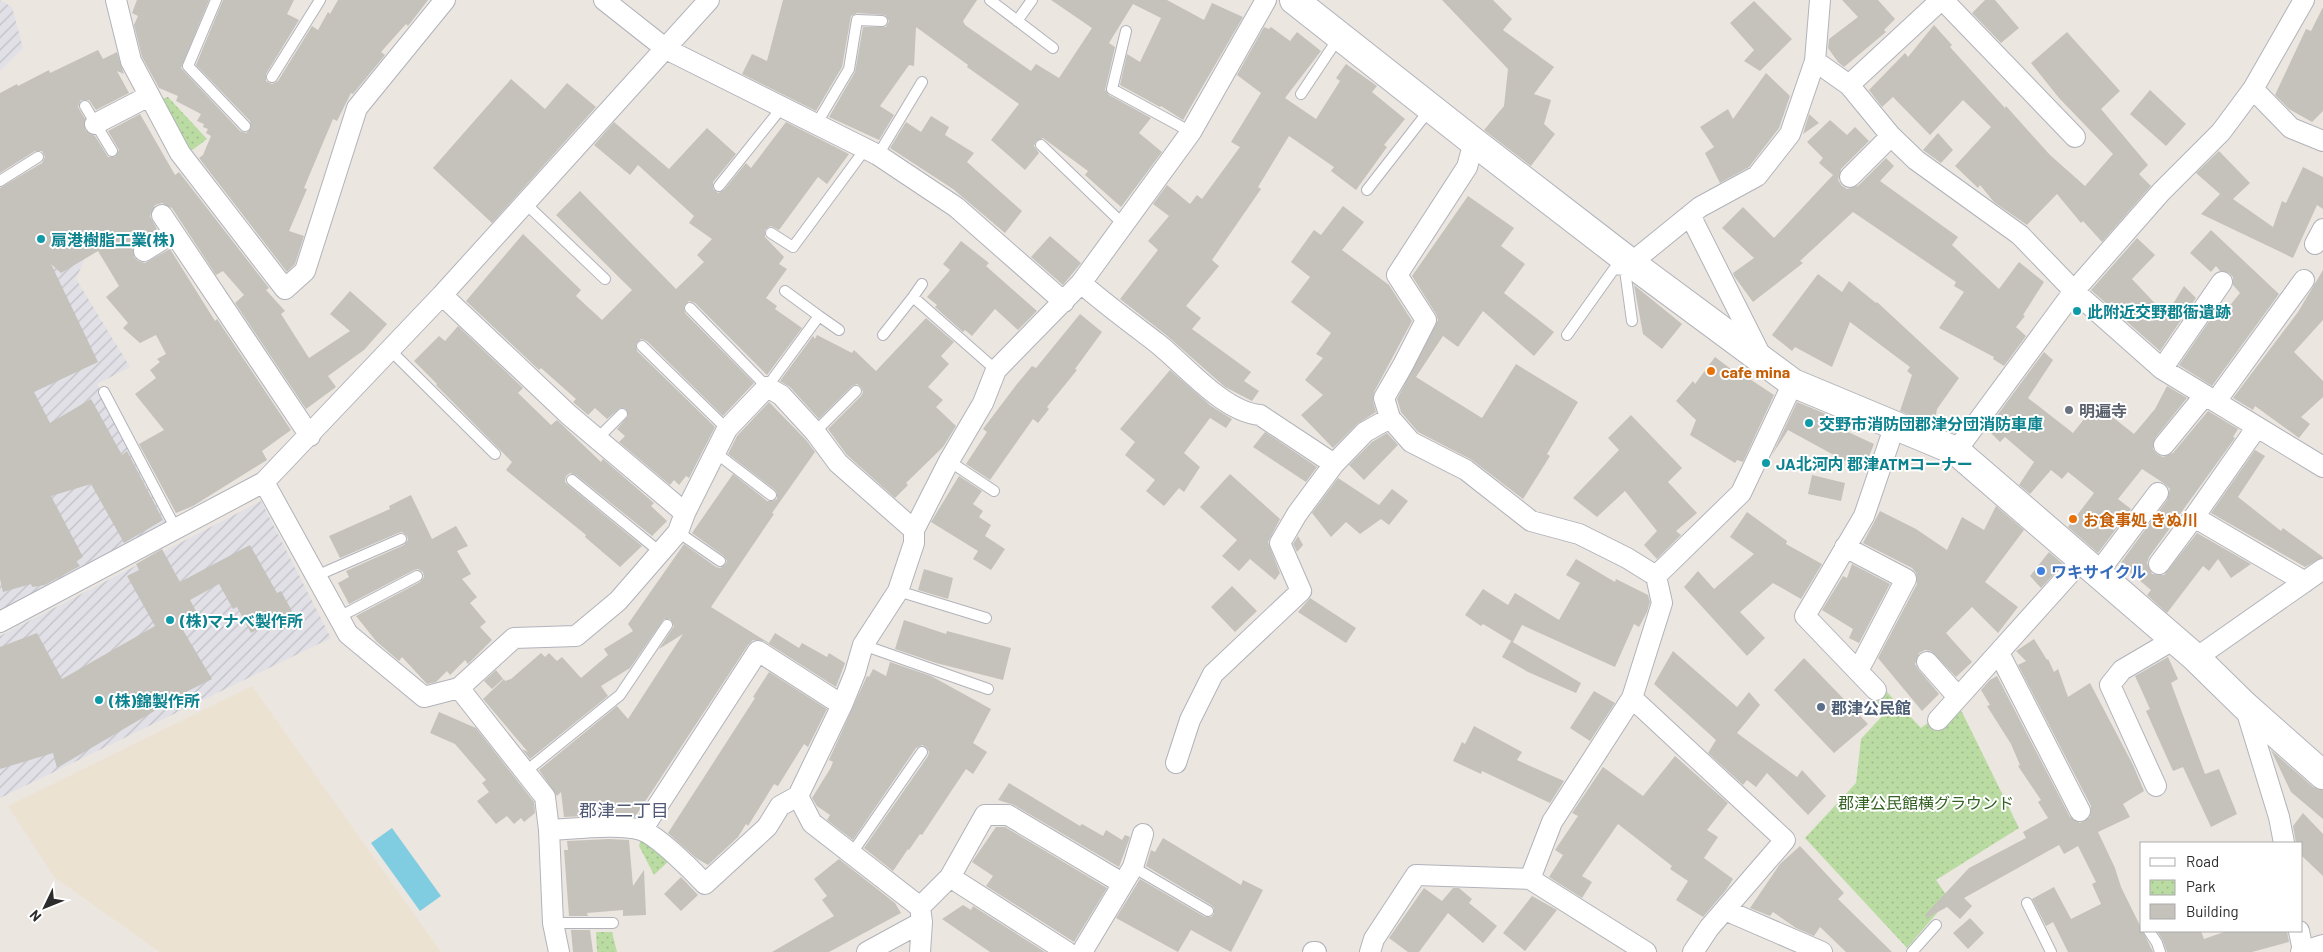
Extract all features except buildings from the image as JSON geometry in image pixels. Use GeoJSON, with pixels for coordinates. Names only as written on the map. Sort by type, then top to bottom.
{"type":"FeatureCollection","features":[{"type":"Feature","properties":{"kind":"street"},"geometry":{"type":"LineString","coordinates":[[116,0],[131,61],[180,153],[285,289],[305,271],[357,108],[445,0]]}},
{"type":"Feature","properties":{"kind":"street"},"geometry":{"type":"LineString","coordinates":[[604,0],[666,49],[872,151],[956,207],[1064,302]]}},
{"type":"Feature","properties":{"kind":"street"},"geometry":{"type":"LineString","coordinates":[[0,622],[264,482],[310,436],[442,295],[709,0]]}},
{"type":"Feature","properties":{"kind":"street"},"geometry":{"type":"LineString","coordinates":[[549,830],[615,828],[642,830],[678,857],[706,884],[767,827],[780,806],[798,796],[842,706],[856,673],[863,645],[898,591],[914,543],[914,530],[949,461],[983,403],[996,370],[1081,283],[1191,132],[1266,0]]}},
{"type":"Feature","properties":{"kind":"street"},"geometry":{"type":"LineString","coordinates":[[1294,0],[1628,266],[1793,383],[1956,452],[2196,658],[2244,705],[2323,775]]}},
{"type":"Feature","properties":{"kind":"street"},"geometry":{"type":"LineString","coordinates":[[1628,266],[1700,207],[1757,176],[1790,134],[1815,61],[1820,0]]}},
{"type":"Feature","properties":{"kind":"street"},"geometry":{"type":"LineString","coordinates":[[1849,85],[1942,0],[2037,87],[2075,137]]}},
{"type":"Feature","properties":{"kind":"street"},"geometry":{"type":"LineString","coordinates":[[1956,452],[2135,211],[2221,132],[2253,89],[2304,0]]}},
{"type":"Feature","properties":{"kind":"street"},"geometry":{"type":"LineString","coordinates":[[1815,61],[1849,85],[1891,136],[1916,160],[2020,235],[2074,291],[2162,369],[2323,467]]}},
{"type":"Feature","properties":{"kind":"street"},"geometry":{"type":"LineString","coordinates":[[2253,89],[2291,128],[2323,141]]}},
{"type":"Feature","properties":{"kind":"street"},"geometry":{"type":"LineString","coordinates":[[96,124],[149,96]]}},
{"type":"Feature","properties":{"kind":"street"},"geometry":{"type":"LineString","coordinates":[[1850,177],[1891,136]]}},
{"type":"Feature","properties":{"kind":"street"},"geometry":{"type":"LineString","coordinates":[[1474,142],[1467,168],[1396,275],[1426,320],[1384,398],[1390,418],[1411,442],[1466,470],[1531,521],[1579,534],[1627,558],[1656,576],[1662,603],[1632,698],[1552,822],[1530,879]]}},
{"type":"Feature","properties":{"kind":"street"},"geometry":{"type":"LineString","coordinates":[[162,215],[310,436]]}},
{"type":"Feature","properties":{"kind":"street"},"geometry":{"type":"LineString","coordinates":[[1690,215],[1764,362]]}},
{"type":"Feature","properties":{"kind":"street"},"geometry":{"type":"LineString","coordinates":[[144,250],[173,233]]}},
{"type":"Feature","properties":{"kind":"street"},"geometry":{"type":"LineString","coordinates":[[2164,445],[2210,398],[2304,280]]}},
{"type":"Feature","properties":{"kind":"street"},"geometry":{"type":"LineString","coordinates":[[2162,369],[2222,282]]}},
{"type":"Feature","properties":{"kind":"street"},"geometry":{"type":"LineString","coordinates":[[1081,283],[1120,316],[1158,344],[1196,380],[1247,414],[1260,415],[1334,464]]}},
{"type":"Feature","properties":{"kind":"street"},"geometry":{"type":"LineString","coordinates":[[442,295],[569,415],[685,513]]}},
{"type":"Feature","properties":{"kind":"street"},"geometry":{"type":"LineString","coordinates":[[1656,576],[1741,493],[1793,383]]}},
{"type":"Feature","properties":{"kind":"street"},"geometry":{"type":"LineString","coordinates":[[264,482],[348,634],[424,698],[459,688],[514,638],[576,636],[618,601],[678,532],[685,513],[727,429],[766,387],[781,395],[814,432],[838,463],[914,530]]}},
{"type":"Feature","properties":{"kind":"street"},"geometry":{"type":"LineString","coordinates":[[1176,763],[1190,720],[1213,674],[1301,591],[1280,543],[1297,514],[1334,464],[1365,432],[1390,418]]}},
{"type":"Feature","properties":{"kind":"street"},"geometry":{"type":"LineString","coordinates":[[1876,690],[1806,616],[1864,516],[1894,425]]}},
{"type":"Feature","properties":{"kind":"street"},"geometry":{"type":"LineString","coordinates":[[2159,564],[2257,427]]}},
{"type":"Feature","properties":{"kind":"street"},"geometry":{"type":"LineString","coordinates":[[1938,720],[1999,653],[2089,567],[2158,493]]}},
{"type":"Feature","properties":{"kind":"street"},"geometry":{"type":"LineString","coordinates":[[2194,517],[2305,582]]}},
{"type":"Feature","properties":{"kind":"street"},"geometry":{"type":"LineString","coordinates":[[1845,547],[1906,579],[1858,671]]}},
{"type":"Feature","properties":{"kind":"street"},"geometry":{"type":"LineString","coordinates":[[2196,658],[2323,569]]}},
{"type":"Feature","properties":{"kind":"street"},"geometry":{"type":"LineString","coordinates":[[2156,786],[2110,685],[2122,670],[2174,640]]}},
{"type":"Feature","properties":{"kind":"street"},"geometry":{"type":"LineString","coordinates":[[642,830],[758,651],[842,706]]}},
{"type":"Feature","properties":{"kind":"street"},"geometry":{"type":"LineString","coordinates":[[1999,653],[2080,811]]}},
{"type":"Feature","properties":{"kind":"street"},"geometry":{"type":"LineString","coordinates":[[1927,662],[1958,697]]}},
{"type":"Feature","properties":{"kind":"street"},"geometry":{"type":"LineString","coordinates":[[459,688],[545,797],[549,830],[553,923],[559,952]]}},
{"type":"Feature","properties":{"kind":"street"},"geometry":{"type":"LineString","coordinates":[[1632,698],[1785,840],[1709,928],[1693,952]]}},
{"type":"Feature","properties":{"kind":"street"},"geometry":{"type":"LineString","coordinates":[[2244,705],[2279,817],[2284,842]]}},
{"type":"Feature","properties":{"kind":"street"},"geometry":{"type":"LineString","coordinates":[[798,796],[812,823],[852,852],[921,915],[920,952]]}},
{"type":"Feature","properties":{"kind":"street"},"geometry":{"type":"LineString","coordinates":[[867,952],[921,915],[950,877],[985,815],[1008,815],[1127,875]]}},
{"type":"Feature","properties":{"kind":"street"},"geometry":{"type":"LineString","coordinates":[[1082,952],[1127,875],[1143,834]]}},
{"type":"Feature","properties":{"kind":"street"},"geometry":{"type":"LineString","coordinates":[[1370,952],[1374,939],[1416,875],[1530,879],[1646,952]]}},
{"type":"Feature","properties":{"kind":"street"},"geometry":{"type":"LineString","coordinates":[[950,877],[1068,952]]}},
{"type":"Feature","properties":{"kind":"street"},"geometry":{"type":"LineString","coordinates":[[1725,910],[1822,952]]}},
{"type":"Feature","properties":{"kind":"street"},"geometry":{"type":"LineString","coordinates":[[2299,932],[2302,952],[2323,945]]}},
{"type":"Feature","properties":{"kind":"lane"},"geometry":{"type":"LineString","coordinates":[[216,0],[188,66],[246,126]]}},
{"type":"Feature","properties":{"kind":"lane"},"geometry":{"type":"LineString","coordinates":[[272,77],[320,0]]}},
{"type":"Feature","properties":{"kind":"lane"},"geometry":{"type":"LineString","coordinates":[[990,0],[1053,48]]}},
{"type":"Feature","properties":{"kind":"lane"},"geometry":{"type":"LineString","coordinates":[[1017,21],[1032,0]]}},
{"type":"Feature","properties":{"kind":"lane"},"geometry":{"type":"LineString","coordinates":[[817,123],[849,69],[857,20],[882,21]]}},
{"type":"Feature","properties":{"kind":"lane"},"geometry":{"type":"LineString","coordinates":[[1126,31],[1112,89],[1191,132]]}},
{"type":"Feature","properties":{"kind":"lane"},"geometry":{"type":"LineString","coordinates":[[1300,94],[1340,36]]}},
{"type":"Feature","properties":{"kind":"lane"},"geometry":{"type":"LineString","coordinates":[[771,233],[793,247],[872,151],[922,82]]}},
{"type":"Feature","properties":{"kind":"lane"},"geometry":{"type":"LineString","coordinates":[[85,106],[112,151]]}},
{"type":"Feature","properties":{"kind":"lane"},"geometry":{"type":"LineString","coordinates":[[719,186],[783,106]]}},
{"type":"Feature","properties":{"kind":"lane"},"geometry":{"type":"LineString","coordinates":[[1367,190],[1430,108]]}},
{"type":"Feature","properties":{"kind":"lane"},"geometry":{"type":"LineString","coordinates":[[1041,145],[1123,224]]}},
{"type":"Feature","properties":{"kind":"lane"},"geometry":{"type":"LineString","coordinates":[[0,180],[38,157]]}},
{"type":"Feature","properties":{"kind":"lane"},"geometry":{"type":"LineString","coordinates":[[525,203],[605,279]]}},
{"type":"Feature","properties":{"kind":"lane"},"geometry":{"type":"LineString","coordinates":[[1567,335],[1614,269],[1628,266],[1632,321]]}},
{"type":"Feature","properties":{"kind":"lane"},"geometry":{"type":"LineString","coordinates":[[883,336],[922,284]]}},
{"type":"Feature","properties":{"kind":"lane"},"geometry":{"type":"LineString","coordinates":[[785,291],[839,330]]}},
{"type":"Feature","properties":{"kind":"lane"},"geometry":{"type":"LineString","coordinates":[[913,296],[996,370]]}},
{"type":"Feature","properties":{"kind":"lane"},"geometry":{"type":"LineString","coordinates":[[690,308],[766,387],[819,316]]}},
{"type":"Feature","properties":{"kind":"lane"},"geometry":{"type":"LineString","coordinates":[[642,346],[727,429]]}},
{"type":"Feature","properties":{"kind":"lane"},"geometry":{"type":"LineString","coordinates":[[390,350],[495,454]]}},
{"type":"Feature","properties":{"kind":"lane"},"geometry":{"type":"LineString","coordinates":[[814,432],[856,391]]}},
{"type":"Feature","properties":{"kind":"lane"},"geometry":{"type":"LineString","coordinates":[[104,392],[176,529]]}},
{"type":"Feature","properties":{"kind":"lane"},"geometry":{"type":"LineString","coordinates":[[597,439],[622,414]]}},
{"type":"Feature","properties":{"kind":"lane"},"geometry":{"type":"LineString","coordinates":[[716,453],[771,495]]}},
{"type":"Feature","properties":{"kind":"lane"},"geometry":{"type":"LineString","coordinates":[[949,461],[994,491]]}},
{"type":"Feature","properties":{"kind":"lane"},"geometry":{"type":"LineString","coordinates":[[572,480],[660,552]]}},
{"type":"Feature","properties":{"kind":"lane"},"geometry":{"type":"LineString","coordinates":[[678,532],[720,561]]}},
{"type":"Feature","properties":{"kind":"lane"},"geometry":{"type":"LineString","coordinates":[[316,576],[401,539]]}},
{"type":"Feature","properties":{"kind":"lane"},"geometry":{"type":"LineString","coordinates":[[339,617],[417,576]]}},
{"type":"Feature","properties":{"kind":"lane"},"geometry":{"type":"LineString","coordinates":[[898,591],[986,618]]}},
{"type":"Feature","properties":{"kind":"lane"},"geometry":{"type":"LineString","coordinates":[[525,772],[620,696],[667,625]]}},
{"type":"Feature","properties":{"kind":"lane"},"geometry":{"type":"LineString","coordinates":[[863,645],[988,689]]}},
{"type":"Feature","properties":{"kind":"lane"},"geometry":{"type":"LineString","coordinates":[[852,852],[922,752]]}},
{"type":"Feature","properties":{"kind":"lane"},"geometry":{"type":"LineString","coordinates":[[1127,875],[1208,911]]}},
{"type":"Feature","properties":{"kind":"lane"},"geometry":{"type":"LineString","coordinates":[[2027,903],[2051,952]]}},
{"type":"Feature","properties":{"kind":"lane"},"geometry":{"type":"LineString","coordinates":[[553,923],[614,923]]}},
{"type":"Feature","properties":{"kind":"lane"},"geometry":{"type":"LineString","coordinates":[[1912,952],[1936,925]]}},
{"type":"Feature","properties":{"kind":"lane"},"geometry":{"type":"LineString","coordinates":[[2150,932],[2160,952]]}},
{"type":"Feature","properties":{"kind":"shaded area"},"geometry":{"type":"Polygon","coordinates":[[[0,0],[12,7],[23,48],[0,71],[0,0]]]}},
{"type":"Feature","properties":{"kind":"shaded area"},"geometry":{"type":"Polygon","coordinates":[[[0,191],[97,230],[76,279],[130,367],[97,384],[168,526],[0,613],[0,191]]]}},
{"type":"Feature","properties":{"kind":"shaded area"},"geometry":{"type":"Polygon","coordinates":[[[261,501],[331,638],[0,798],[0,636],[261,501]]]}},
{"type":"Feature","properties":{"kind":"shaded area"},"geometry":{"type":"Polygon","coordinates":[[[252,686],[441,952],[160,952],[54,877],[8,806],[252,686]]]}},
{"type":"Feature","properties":{"kind":"green space"},"geometry":{"type":"Polygon","coordinates":[[[168,97],[207,139],[191,151],[158,100],[168,97]]]}},
{"type":"Feature","properties":{"kind":"green space","name":"郡津公民館横グラウンド"},"geometry":{"type":"Polygon","coordinates":[[[1887,692],[1921,728],[1929,722],[1937,731],[1960,708],[2019,828],[1936,880],[1949,899],[1907,948],[1805,838],[1856,783],[1861,739],[1884,714],[1876,703],[1887,692]]]}},
{"type":"Feature","properties":{"kind":"green space"},"geometry":{"type":"Polygon","coordinates":[[[642,835],[673,857],[654,875],[639,846],[642,835]]]}},
{"type":"Feature","properties":{"kind":"green space"},"geometry":{"type":"Polygon","coordinates":[[[596,932],[612,932],[617,952],[597,952],[596,932]]]}},
{"type":"Feature","properties":{"kind":"water"},"geometry":{"type":"Polygon","coordinates":[[[392,828],[441,896],[420,911],[371,843],[392,828]]]}},
{"type":"Feature","properties":{"kind":"place","name":"扇港樹脂工業(株)"},"geometry":{"type":"Point","coordinates":[41,239]}},
{"type":"Feature","properties":{"kind":"place","name":"此附近交野郡衙遺跡"},"geometry":{"type":"Point","coordinates":[2077,311]}},
{"type":"Feature","properties":{"kind":"place","name":"cafe mina"},"geometry":{"type":"Point","coordinates":[1711,371]}},
{"type":"Feature","properties":{"kind":"place","name":"明遍寺"},"geometry":{"type":"Point","coordinates":[2069,410]}},
{"type":"Feature","properties":{"kind":"place","name":"交野市消防団郡津分団消防車庫"},"geometry":{"type":"Point","coordinates":[1809,423]}},
{"type":"Feature","properties":{"kind":"place","name":"JA北河内 郡津ATMコーナー"},"geometry":{"type":"Point","coordinates":[1766,463]}},
{"type":"Feature","properties":{"kind":"place","name":"お食事処 きぬ川"},"geometry":{"type":"Point","coordinates":[2073,519]}},
{"type":"Feature","properties":{"kind":"place","name":"ワキサイクル"},"geometry":{"type":"Point","coordinates":[2041,571]}},
{"type":"Feature","properties":{"kind":"place","name":"(株)マナべ製作所"},"geometry":{"type":"Point","coordinates":[170,620]}},
{"type":"Feature","properties":{"kind":"place","name":"(株)錦製作所"},"geometry":{"type":"Point","coordinates":[99,700]}},
{"type":"Feature","properties":{"kind":"place","name":"郡津公民館"},"geometry":{"type":"Point","coordinates":[1821,707]}},
{"type":"Feature","properties":{"kind":"district","name":"郡津二丁目"},"geometry":{"type":"Point","coordinates":[624,810]}}]}
